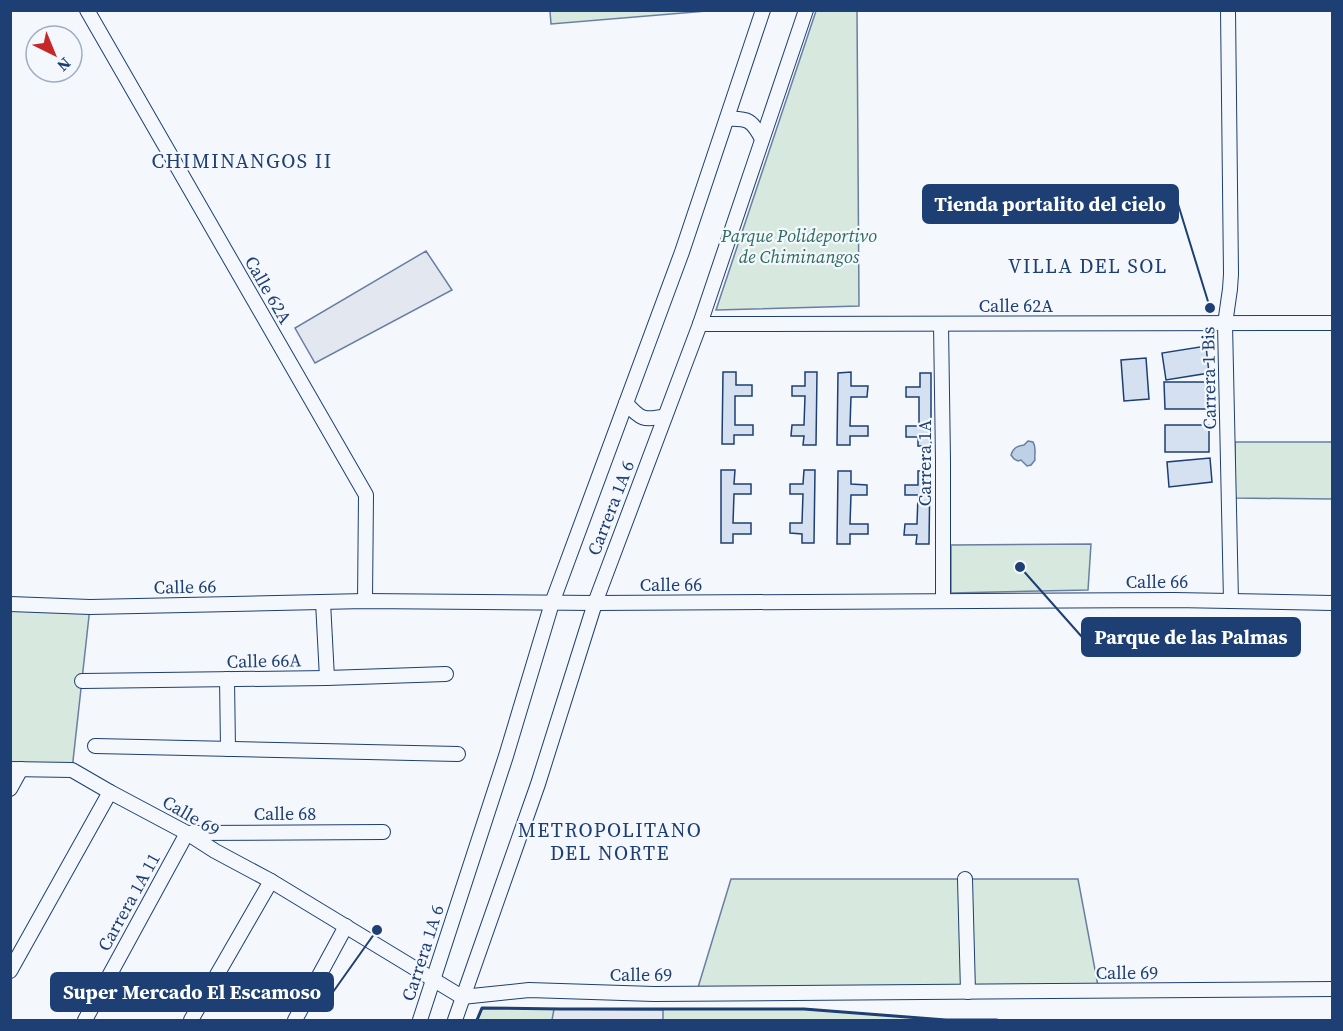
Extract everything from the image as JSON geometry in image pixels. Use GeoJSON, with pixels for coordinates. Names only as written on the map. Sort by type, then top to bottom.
{"type":"FeatureCollection","features":[{"type":"Feature","properties":{"kind":"street","name":"Calle 62A"},"geometry":{"type":"LineString","coordinates":[[87,10],[366,495],[365,602]]}},
{"type":"Feature","properties":{"kind":"street","name":"Carrera 1A 6"},"geometry":{"type":"LineString","coordinates":[[420,1020],[552,603],[682,252],[763,10]]}},
{"type":"Feature","properties":{"kind":"street","name":"Carrera 1A 6"},"geometry":{"type":"LineString","coordinates":[[454,1020],[538,784],[595,603],[700,324],[806,10]]}},
{"type":"Feature","properties":{"kind":"street","name":"Carrera 1 Bis"},"geometry":{"type":"LineString","coordinates":[[1228,10],[1231,274],[1226,324],[1231,601]]}},
{"type":"Feature","properties":{"kind":"street"},"geometry":{"type":"LineString","coordinates":[[727,119],[742,118],[755,126],[762,139]]}},
{"type":"Feature","properties":{"kind":"street","name":"Calle 62A"},"geometry":{"type":"LineString","coordinates":[[700,324],[1332,323]]}},
{"type":"Feature","properties":{"kind":"street","name":"Carrera 1A"},"geometry":{"type":"LineString","coordinates":[[941,324],[944,601]]}},
{"type":"Feature","properties":{"kind":"street"},"geometry":{"type":"LineString","coordinates":[[626,403],[636,415],[650,420],[665,416]]}},
{"type":"Feature","properties":{"kind":"street","name":"Calle 66"},"geometry":{"type":"LineString","coordinates":[[10,604],[97,607],[323,602],[1231,601],[1332,603]]}},
{"type":"Feature","properties":{"kind":"street"},"geometry":{"type":"LineString","coordinates":[[323,602],[327,678]]}},
{"type":"Feature","properties":{"kind":"street","name":"Calle 66A"},"geometry":{"type":"LineString","coordinates":[[82,681],[447,674]]}},
{"type":"Feature","properties":{"kind":"street"},"geometry":{"type":"LineString","coordinates":[[227,679],[228,749]]}},
{"type":"Feature","properties":{"kind":"street"},"geometry":{"type":"LineString","coordinates":[[95,746],[458,754]]}},
{"type":"Feature","properties":{"kind":"street"},"geometry":{"type":"LineString","coordinates":[[10,789],[16,769]]}},
{"type":"Feature","properties":{"kind":"street","name":"Calle 69"},"geometry":{"type":"LineString","coordinates":[[16,769],[72,770],[271,881],[462,996],[530,987],[647,994],[1332,989]]}},
{"type":"Feature","properties":{"kind":"street"},"geometry":{"type":"LineString","coordinates":[[10,971],[110,792]]}},
{"type":"Feature","properties":{"kind":"street","name":"Calle 68"},"geometry":{"type":"LineString","coordinates":[[187,833],[383,832]]}},
{"type":"Feature","properties":{"kind":"street","name":"Carrera 1A 11"},"geometry":{"type":"LineString","coordinates":[[85,1020],[187,833]]}},
{"type":"Feature","properties":{"kind":"street"},"geometry":{"type":"LineString","coordinates":[[215,851],[220,833]]}},
{"type":"Feature","properties":{"kind":"street"},"geometry":{"type":"LineString","coordinates":[[965,879],[968,992]]}},
{"type":"Feature","properties":{"kind":"street"},"geometry":{"type":"LineString","coordinates":[[191,1020],[271,881]]}},
{"type":"Feature","properties":{"kind":"street"},"geometry":{"type":"LineString","coordinates":[[295,1020],[346,926]]}},
{"type":"Feature","properties":{"kind":"green space"},"geometry":{"type":"Polygon","coordinates":[[[550,10],[719,10],[551,24],[550,11],[550,10]]]}},
{"type":"Feature","properties":{"kind":"green space","name":"Parque Polideportivo de Chiminangos"},"geometry":{"type":"Polygon","coordinates":[[[816,11],[857,11],[859,306],[716,310],[816,11]]]}},
{"type":"Feature","properties":{"kind":"green space"},"geometry":{"type":"Polygon","coordinates":[[[1235,442],[1332,442],[1332,499],[1235,498],[1235,442]]]}},
{"type":"Feature","properties":{"kind":"green space"},"geometry":{"type":"Polygon","coordinates":[[[1091,544],[1088,590],[951,593],[951,545],[1091,544]]]}},
{"type":"Feature","properties":{"kind":"green space"},"geometry":{"type":"Polygon","coordinates":[[[11,604],[90,607],[72,770],[11,769],[11,604]]]}},
{"type":"Feature","properties":{"kind":"green space"},"geometry":{"type":"Polygon","coordinates":[[[731,879],[1078,879],[1099,991],[696,994],[731,879]]]}},
{"type":"Feature","properties":{"kind":"green space"},"geometry":{"type":"Polygon","coordinates":[[[482,1008],[804,1009],[946,1020],[477,1020],[482,1008]]]}},
{"type":"Feature","properties":{"kind":"shaded area"},"geometry":{"type":"Polygon","coordinates":[[[426,251],[452,290],[315,363],[295,328],[426,251]]]}},
{"type":"Feature","properties":{"kind":"shaded area"},"geometry":{"type":"Polygon","coordinates":[[[554,1009],[663,1010],[663,1020],[552,1020],[554,1009]]]}},
{"type":"Feature","properties":{"kind":"water"},"geometry":{"type":"Polygon","coordinates":[[[1028,441],[1034,444],[1035,460],[1027,466],[1011,455],[1016,448],[1028,441]]]}},
{"type":"Feature","properties":{"kind":"building"},"geometry":{"type":"Polygon","coordinates":[[[1206,346],[1209,373],[1166,380],[1162,353],[1206,346]]]}},
{"type":"Feature","properties":{"kind":"building"},"geometry":{"type":"Polygon","coordinates":[[[1146,358],[1149,399],[1124,401],[1121,360],[1146,358]]]}},
{"type":"Feature","properties":{"kind":"building"},"geometry":{"type":"Polygon","coordinates":[[[723,372],[736,372],[736,385],[752,385],[752,396],[735,396],[735,425],[753,425],[753,435],[734,435],[734,444],[722,444],[723,372]]]}},
{"type":"Feature","properties":{"kind":"building"},"geometry":{"type":"Polygon","coordinates":[[[805,372],[817,372],[816,445],[803,445],[804,436],[791,436],[792,425],[804,425],[805,396],[792,396],[792,386],[805,386],[805,372]]]}},
{"type":"Feature","properties":{"kind":"building"},"geometry":{"type":"Polygon","coordinates":[[[851,372],[851,386],[868,386],[867,397],[851,397],[850,426],[868,426],[868,436],[850,436],[850,445],[837,445],[838,373],[851,372]]]}},
{"type":"Feature","properties":{"kind":"building"},"geometry":{"type":"Polygon","coordinates":[[[920,373],[931,373],[931,446],[918,446],[918,437],[906,437],[906,426],[919,426],[919,397],[906,397],[906,387],[920,387],[920,373]]]}},
{"type":"Feature","properties":{"kind":"building"},"geometry":{"type":"Polygon","coordinates":[[[1164,382],[1209,382],[1209,409],[1165,409],[1164,382]]]}},
{"type":"Feature","properties":{"kind":"building"},"geometry":{"type":"Polygon","coordinates":[[[1165,425],[1209,425],[1209,452],[1165,452],[1165,425]]]}},
{"type":"Feature","properties":{"kind":"building"},"geometry":{"type":"Polygon","coordinates":[[[1210,458],[1212,482],[1169,487],[1167,462],[1210,458]]]}},
{"type":"Feature","properties":{"kind":"building"},"geometry":{"type":"Polygon","coordinates":[[[721,470],[735,470],[734,484],[751,484],[751,494],[734,494],[733,523],[751,523],[751,534],[733,534],[733,543],[721,543],[721,470]]]}},
{"type":"Feature","properties":{"kind":"building"},"geometry":{"type":"Polygon","coordinates":[[[804,470],[815,470],[814,543],[802,543],[802,534],[790,533],[790,523],[802,523],[803,494],[790,494],[790,484],[803,484],[804,470]]]}},
{"type":"Feature","properties":{"kind":"building"},"geometry":{"type":"Polygon","coordinates":[[[838,471],[851,471],[851,484],[867,485],[867,495],[851,495],[850,524],[868,524],[868,534],[850,534],[850,544],[837,544],[838,471]]]}},
{"type":"Feature","properties":{"kind":"building"},"geometry":{"type":"Polygon","coordinates":[[[918,471],[930,471],[929,544],[916,544],[917,535],[904,535],[905,524],[917,524],[918,495],[905,495],[905,485],[918,485],[918,471]]]}},
{"type":"Feature","properties":{"kind":"wall"},"geometry":{"type":"LineString","coordinates":[[477,1020],[482,1008],[804,1009],[946,1020],[997,1020]]}},
{"type":"Feature","properties":{"kind":"place","name":"Tienda portalito del cielo"},"geometry":{"type":"Point","coordinates":[1210,308]}},
{"type":"Feature","properties":{"kind":"place","name":"Parque de las Palmas"},"geometry":{"type":"Point","coordinates":[1020,567]}},
{"type":"Feature","properties":{"kind":"place","name":"Super Mercado El Escamoso"},"geometry":{"type":"Point","coordinates":[377,930]}},
{"type":"Feature","properties":{"kind":"district","name":"CHIMINANGOS II"},"geometry":{"type":"Point","coordinates":[242,161]}},
{"type":"Feature","properties":{"kind":"district","name":"VILLA DEL SOL"},"geometry":{"type":"Point","coordinates":[1088,266]}},
{"type":"Feature","properties":{"kind":"district","name":"METROPOLITANO DEL NORTE"},"geometry":{"type":"Point","coordinates":[610,842]}}]}
